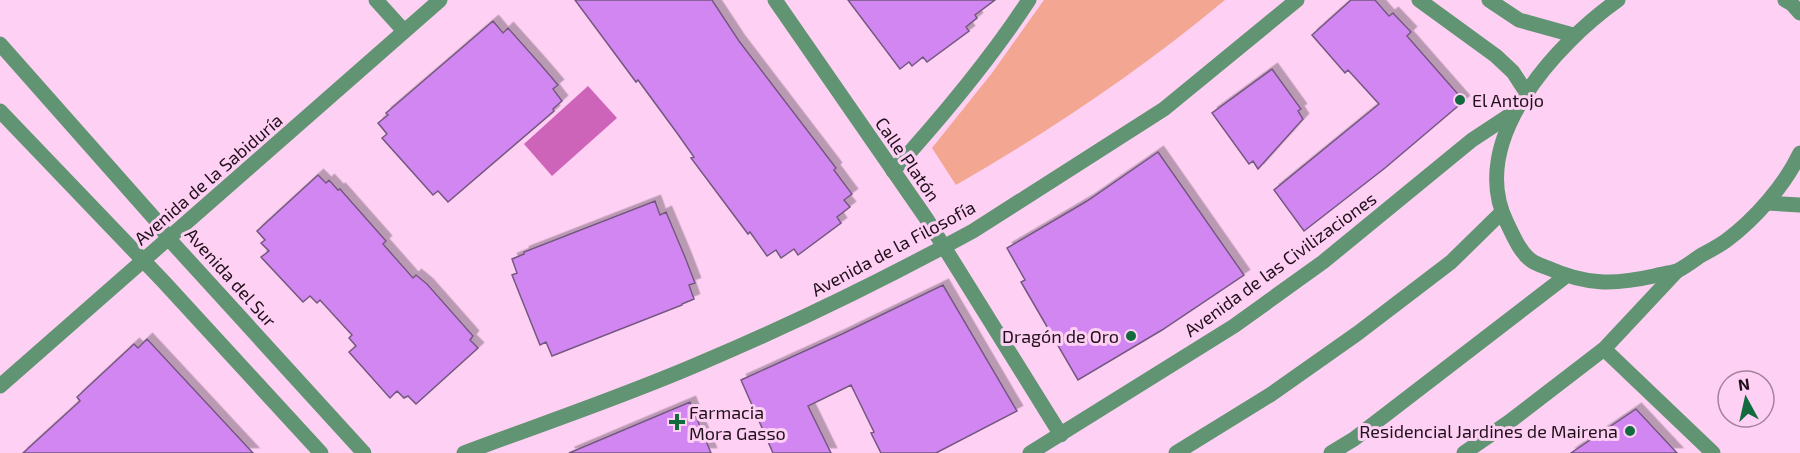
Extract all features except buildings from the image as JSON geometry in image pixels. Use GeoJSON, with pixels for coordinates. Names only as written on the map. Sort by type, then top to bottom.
{"type":"FeatureCollection","features":[{"type":"Feature","properties":{"kind":"street"},"geometry":{"type":"LineString","coordinates":[[376,0],[404,31]]}},
{"type":"Feature","properties":{"kind":"street","name":"Avenida de la Sabiduría"},"geometry":{"type":"LineString","coordinates":[[0,386],[440,0]]}},
{"type":"Feature","properties":{"kind":"street","name":"Calle Platón"},"geometry":{"type":"LineString","coordinates":[[775,0],[944,247],[1061,435]]}},
{"type":"Feature","properties":{"kind":"street"},"geometry":{"type":"LineString","coordinates":[[892,171],[956,98],[1029,0]]}},
{"type":"Feature","properties":{"kind":"street","name":"Avenida de la Filosofía"},"geometry":{"type":"LineString","coordinates":[[464,453],[702,363],[862,290],[944,247],[973,231],[1164,109],[1297,0]]}},
{"type":"Feature","properties":{"kind":"street"},"geometry":{"type":"LineString","coordinates":[[1419,0],[1496,56],[1513,72],[1526,92]]}},
{"type":"Feature","properties":{"kind":"street"},"geometry":{"type":"LineString","coordinates":[[1489,0],[1520,21],[1573,36]]}},
{"type":"Feature","properties":{"kind":"street"},"geometry":{"type":"LineString","coordinates":[[1618,0],[1593,17],[1573,36],[1526,92],[1513,113],[1501,150],[1497,180],[1502,212],[1516,242],[1530,260],[1566,276],[1592,282],[1623,281],[1677,271]]}},
{"type":"Feature","properties":{"kind":"street"},"geometry":{"type":"LineString","coordinates":[[1785,0],[1800,13]]}},
{"type":"Feature","properties":{"kind":"street","name":"Avenida del Sur"},"geometry":{"type":"LineString","coordinates":[[0,44],[170,238],[364,453]]}},
{"type":"Feature","properties":{"kind":"street"},"geometry":{"type":"LineString","coordinates":[[0,111],[144,261],[321,453]]}},
{"type":"Feature","properties":{"kind":"street","name":"Avenida de las Civilizaciones"},"geometry":{"type":"LineString","coordinates":[[1030,453],[1234,326],[1323,262],[1472,140],[1513,113]]}},
{"type":"Feature","properties":{"kind":"street"},"geometry":{"type":"LineString","coordinates":[[1464,453],[1509,422],[1604,349],[1677,271],[1728,240],[1767,202],[1795,164],[1800,153]]}},
{"type":"Feature","properties":{"kind":"street"},"geometry":{"type":"LineString","coordinates":[[1767,202],[1800,205]]}},
{"type":"Feature","properties":{"kind":"street"},"geometry":{"type":"LineString","coordinates":[[1176,453],[1270,396],[1358,333],[1451,262],[1502,212]]}},
{"type":"Feature","properties":{"kind":"street"},"geometry":{"type":"LineString","coordinates":[[1330,453],[1354,439],[1566,276]]}},
{"type":"Feature","properties":{"kind":"street"},"geometry":{"type":"LineString","coordinates":[[1604,349],[1713,453]]}},
{"type":"Feature","properties":{"kind":"shaded area"},"geometry":{"type":"Polygon","coordinates":[[[1044,0],[1225,0],[1128,75],[1026,143],[956,185],[932,148],[992,73],[1044,0]]]}},
{"type":"Feature","properties":{"kind":"shaded area"},"geometry":{"type":"Polygon","coordinates":[[[588,86],[617,118],[552,176],[524,144],[588,86]]]}},
{"type":"Feature","properties":{"kind":"place","name":"El Antojo"},"geometry":{"type":"Point","coordinates":[1460,100]}},
{"type":"Feature","properties":{"kind":"place","name":"Dragón de Oro"},"geometry":{"type":"Point","coordinates":[1131,336]}},
{"type":"Feature","properties":{"kind":"place","name":"Farmacia Mora Gasso"},"geometry":{"type":"Point","coordinates":[677,422]}},
{"type":"Feature","properties":{"kind":"place","name":"Residencial Jardines de Mairena"},"geometry":{"type":"Point","coordinates":[1630,431]}}]}
